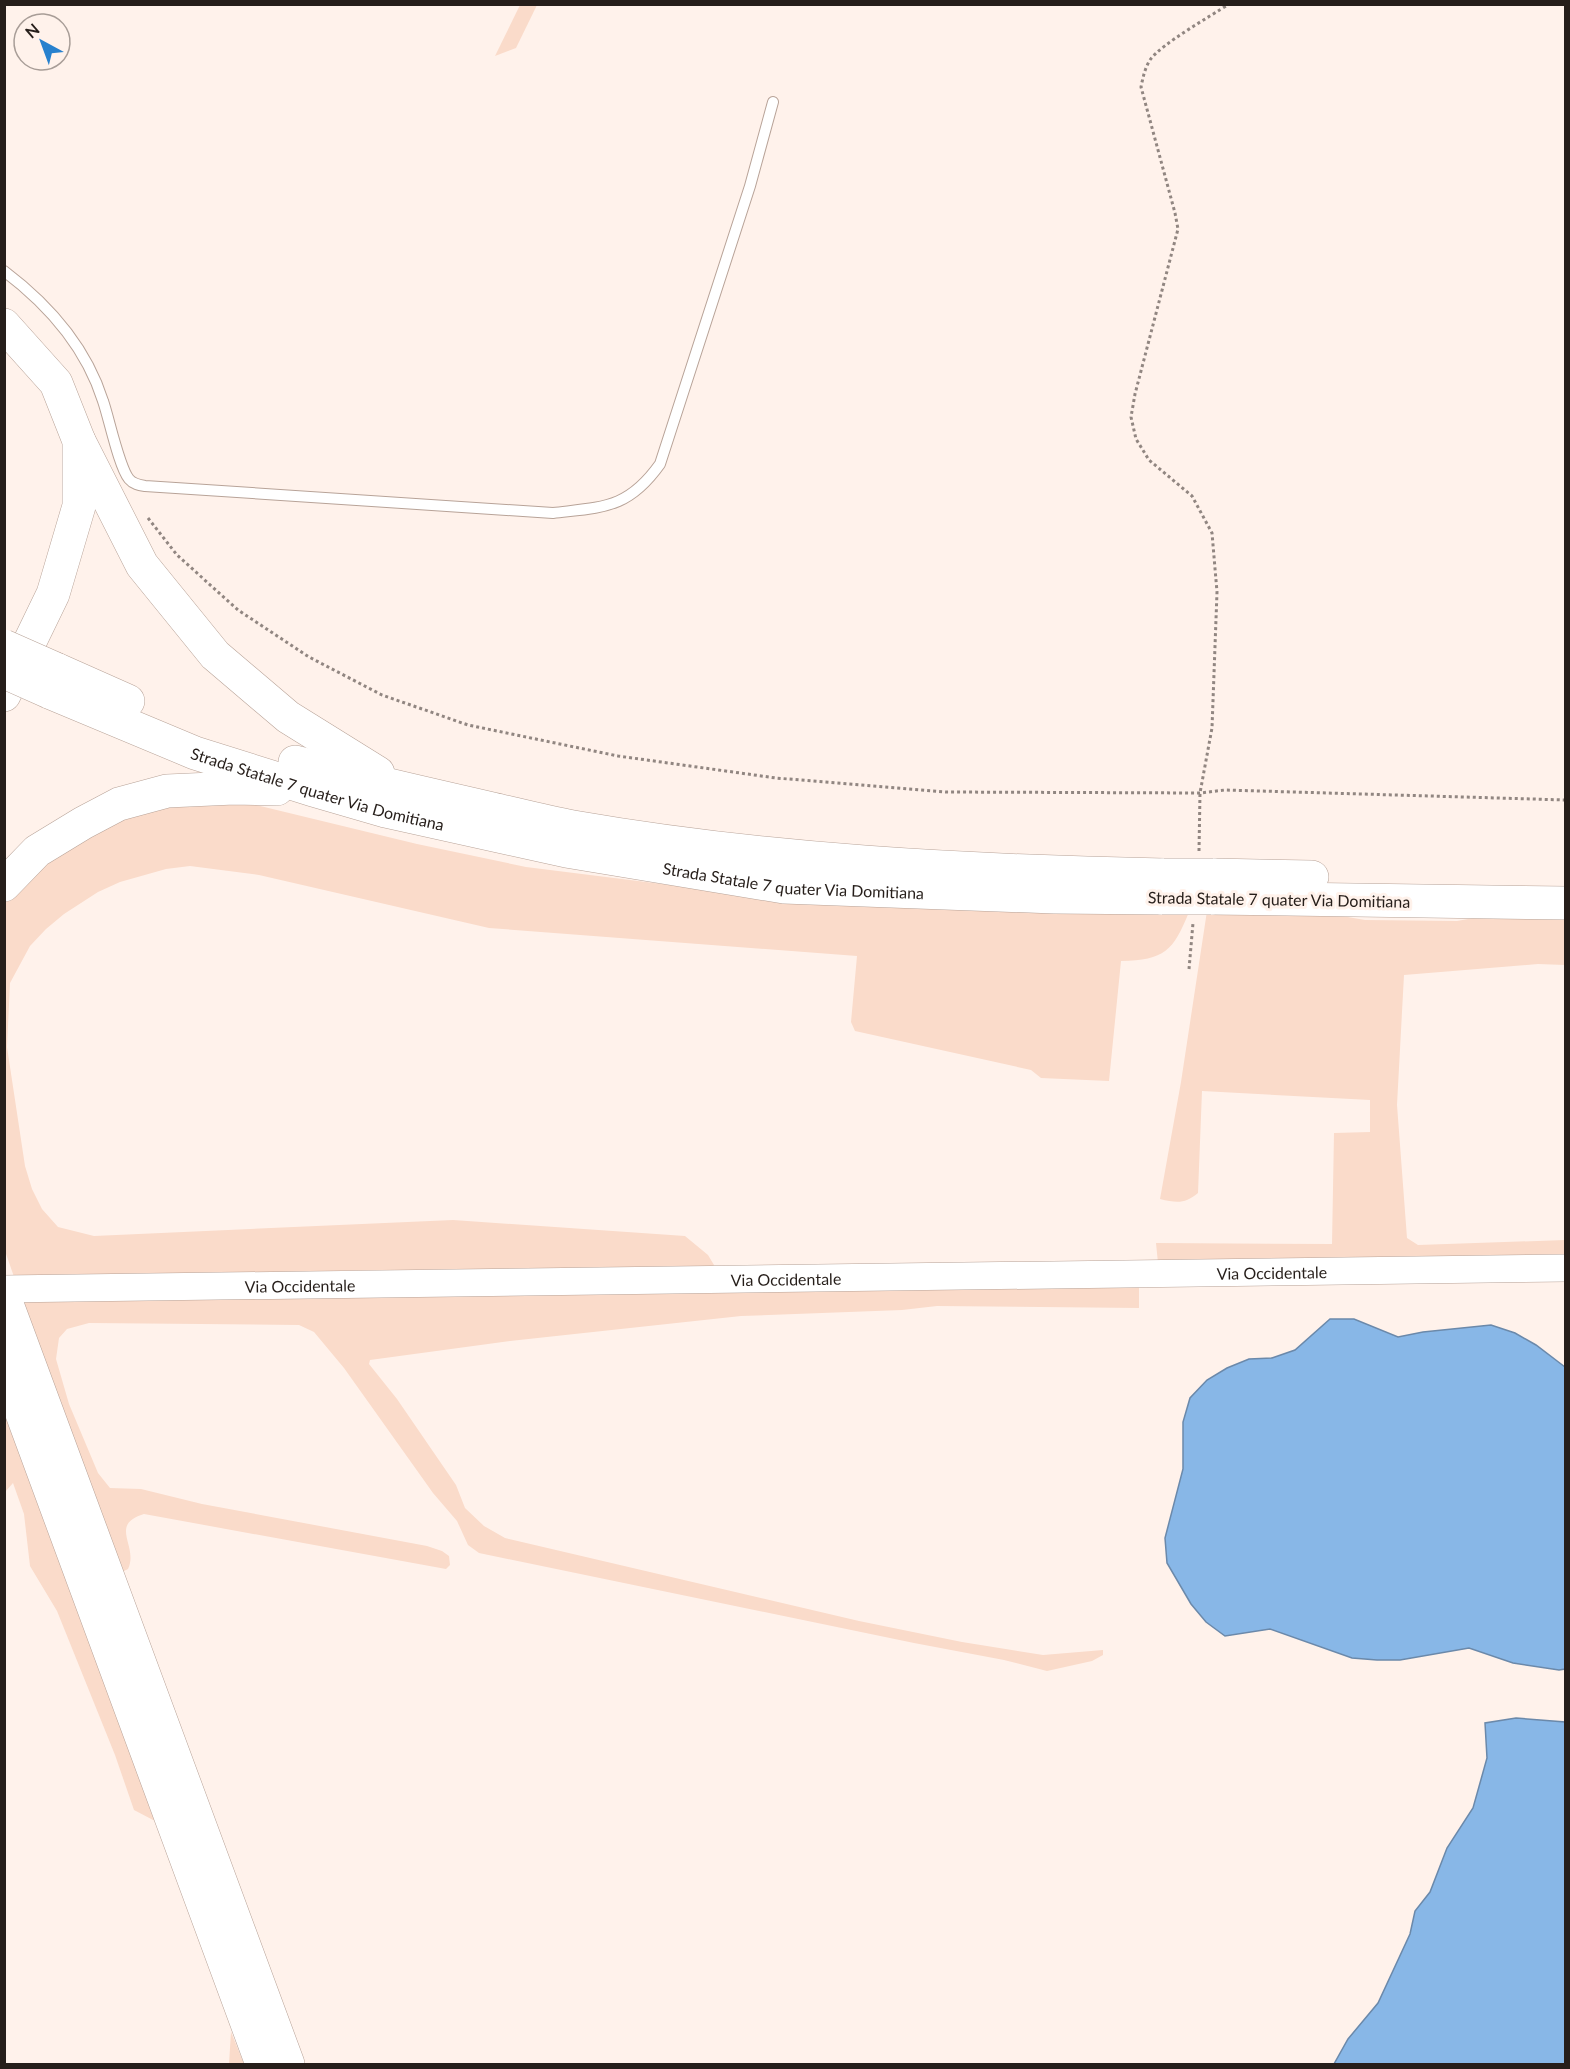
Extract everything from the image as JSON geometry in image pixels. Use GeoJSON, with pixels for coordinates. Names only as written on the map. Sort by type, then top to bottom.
{"type":"FeatureCollection","features":[{"type":"Feature","properties":{"kind":"highway"},"geometry":{"type":"LineString","coordinates":[[4,325],[56,382],[79,441],[142,566],[215,655],[288,717],[405,790]]}},
{"type":"Feature","properties":{"kind":"highway"},"geometry":{"type":"LineString","coordinates":[[4,695],[53,594],[79,506],[79,441]]}},
{"type":"Feature","properties":{"kind":"highway"},"geometry":{"type":"LineString","coordinates":[[4,646],[53,681]]}},
{"type":"Feature","properties":{"kind":"highway"},"geometry":{"type":"LineString","coordinates":[[4,672],[53,681]]}},
{"type":"Feature","properties":{"kind":"highway","name":"Strada Statale 7 quater Via Domitiana"},"geometry":{"type":"LineString","coordinates":[[53,681],[244,750],[405,790],[572,826],[786,857],[1045,872],[1163,886]]}},
{"type":"Feature","properties":{"kind":"highway","name":"Strada Statale 7 quater Via Domitiana"},"geometry":{"type":"LineString","coordinates":[[53,681],[195,753],[385,811],[566,850],[784,887],[1054,897],[1163,886],[1566,880]]}},
{"type":"Feature","properties":{"kind":"highway"},"geometry":{"type":"LineString","coordinates":[[4,885],[37,851],[82,823],[119,804],[166,790],[234,788],[313,790]]}},
{"type":"Feature","properties":{"kind":"highway","name":"Strada Statale 7 quater Via Domitiana"},"geometry":{"type":"LineString","coordinates":[[1212,886],[1566,903]]}},
{"type":"Feature","properties":{"kind":"highway"},"geometry":{"type":"LineString","coordinates":[[4,1296],[288,2064]]}},
{"type":"Feature","properties":{"kind":"highway"},"geometry":{"type":"LineString","coordinates":[[4,1365],[262,2064]]}},
{"type":"Feature","properties":{"kind":"street","name":"Via Occidentale"},"geometry":{"type":"LineString","coordinates":[[4,1289],[1566,1268]]}},
{"type":"Feature","properties":{"kind":"lane"},"geometry":{"type":"LineString","coordinates":[[4,272],[24,286],[49,309],[72,338],[101,394],[127,477],[134,483],[145,486],[553,513],[601,507],[630,496],[648,481],[660,464],[750,186],[772,102]]}},
{"type":"Feature","properties":{"kind":"path"},"geometry":{"type":"LineString","coordinates":[[1200,793],[1212,728],[1217,592],[1212,533],[1192,496],[1149,460],[1136,439],[1131,417],[1178,229],[1140,87],[1144,70],[1152,57],[1229,4]]}},
{"type":"Feature","properties":{"kind":"path"},"geometry":{"type":"LineString","coordinates":[[134,483],[146,516],[177,555],[238,610],[309,657],[382,695],[468,725],[618,756],[776,778],[946,792],[1200,793],[1225,790],[1566,800]]}},
{"type":"Feature","properties":{"kind":"shaded area"},"geometry":{"type":"Polygon","coordinates":[[[520,5],[537,5],[516,48],[495,56],[520,5]]]}},
{"type":"Feature","properties":{"kind":"shaded area"},"geometry":{"type":"Polygon","coordinates":[[[235,800],[417,844],[526,867],[718,891],[1189,912],[1178,936],[1165,951],[1148,958],[1121,961],[1109,1081],[1041,1078],[1031,1070],[855,1031],[851,1022],[857,956],[489,928],[259,875],[190,866],[166,869],[120,882],[98,892],[64,914],[30,946],[10,983],[7,1047],[25,1166],[32,1189],[42,1209],[58,1227],[94,1236],[453,1220],[685,1236],[708,1255],[714,1265],[711,1269],[338,1272],[1139,1284],[1139,1308],[937,1306],[902,1310],[741,1316],[510,1341],[370,1360],[369,1364],[397,1399],[456,1485],[465,1508],[484,1526],[505,1538],[859,1621],[962,1642],[1043,1655],[1103,1650],[1103,1655],[1092,1661],[1047,1671],[1004,1660],[479,1553],[468,1545],[457,1521],[433,1493],[344,1368],[314,1332],[299,1325],[89,1323],[67,1329],[59,1338],[56,1359],[69,1404],[98,1473],[110,1488],[141,1489],[202,1504],[427,1546],[449,1556],[450,1565],[446,1569],[144,1514],[128,1524],[126,1530],[130,1560],[128,1569],[122,1572],[5,1251],[5,893],[17,879],[131,808],[235,800]]]}},
{"type":"Feature","properties":{"kind":"shaded area"},"geometry":{"type":"Polygon","coordinates":[[[1207,911],[1313,911],[1365,920],[1457,921],[1490,915],[1565,913],[1565,965],[1538,964],[1404,975],[1397,1105],[1407,1238],[1418,1245],[1565,1240],[1565,1254],[1158,1263],[1156,1243],[1332,1244],[1334,1133],[1370,1132],[1370,1100],[1202,1091],[1198,1193],[1180,1202],[1160,1199],[1181,1082],[1207,911]]]}},
{"type":"Feature","properties":{"kind":"shaded area"},"geometry":{"type":"Polygon","coordinates":[[[4,1413],[155,1821],[134,1810],[115,1755],[57,1611],[30,1566],[24,1514],[13,1483],[5,1492],[4,1413]]]}},
{"type":"Feature","properties":{"kind":"shaded area"},"geometry":{"type":"Polygon","coordinates":[[[231,2032],[244,2064],[229,2064],[231,2032]]]}},
{"type":"Feature","properties":{"kind":"water"},"geometry":{"type":"Polygon","coordinates":[[[1330,1319],[1354,1319],[1398,1337],[1491,1325],[1515,1333],[1536,1345],[1565,1367],[1565,1669],[1513,1663],[1469,1648],[1400,1660],[1377,1660],[1352,1658],[1270,1629],[1225,1636],[1206,1622],[1191,1604],[1167,1563],[1165,1538],[1183,1469],[1183,1422],[1190,1398],[1207,1380],[1227,1368],[1249,1359],[1272,1358],[1295,1350],[1330,1319]]]}},
{"type":"Feature","properties":{"kind":"water"},"geometry":{"type":"Polygon","coordinates":[[[1516,1718],[1565,1722],[1565,2064],[1334,2064],[1348,2039],[1378,2003],[1410,1934],[1415,1911],[1430,1892],[1447,1848],[1473,1808],[1487,1758],[1485,1723],[1516,1718]]]}}]}
